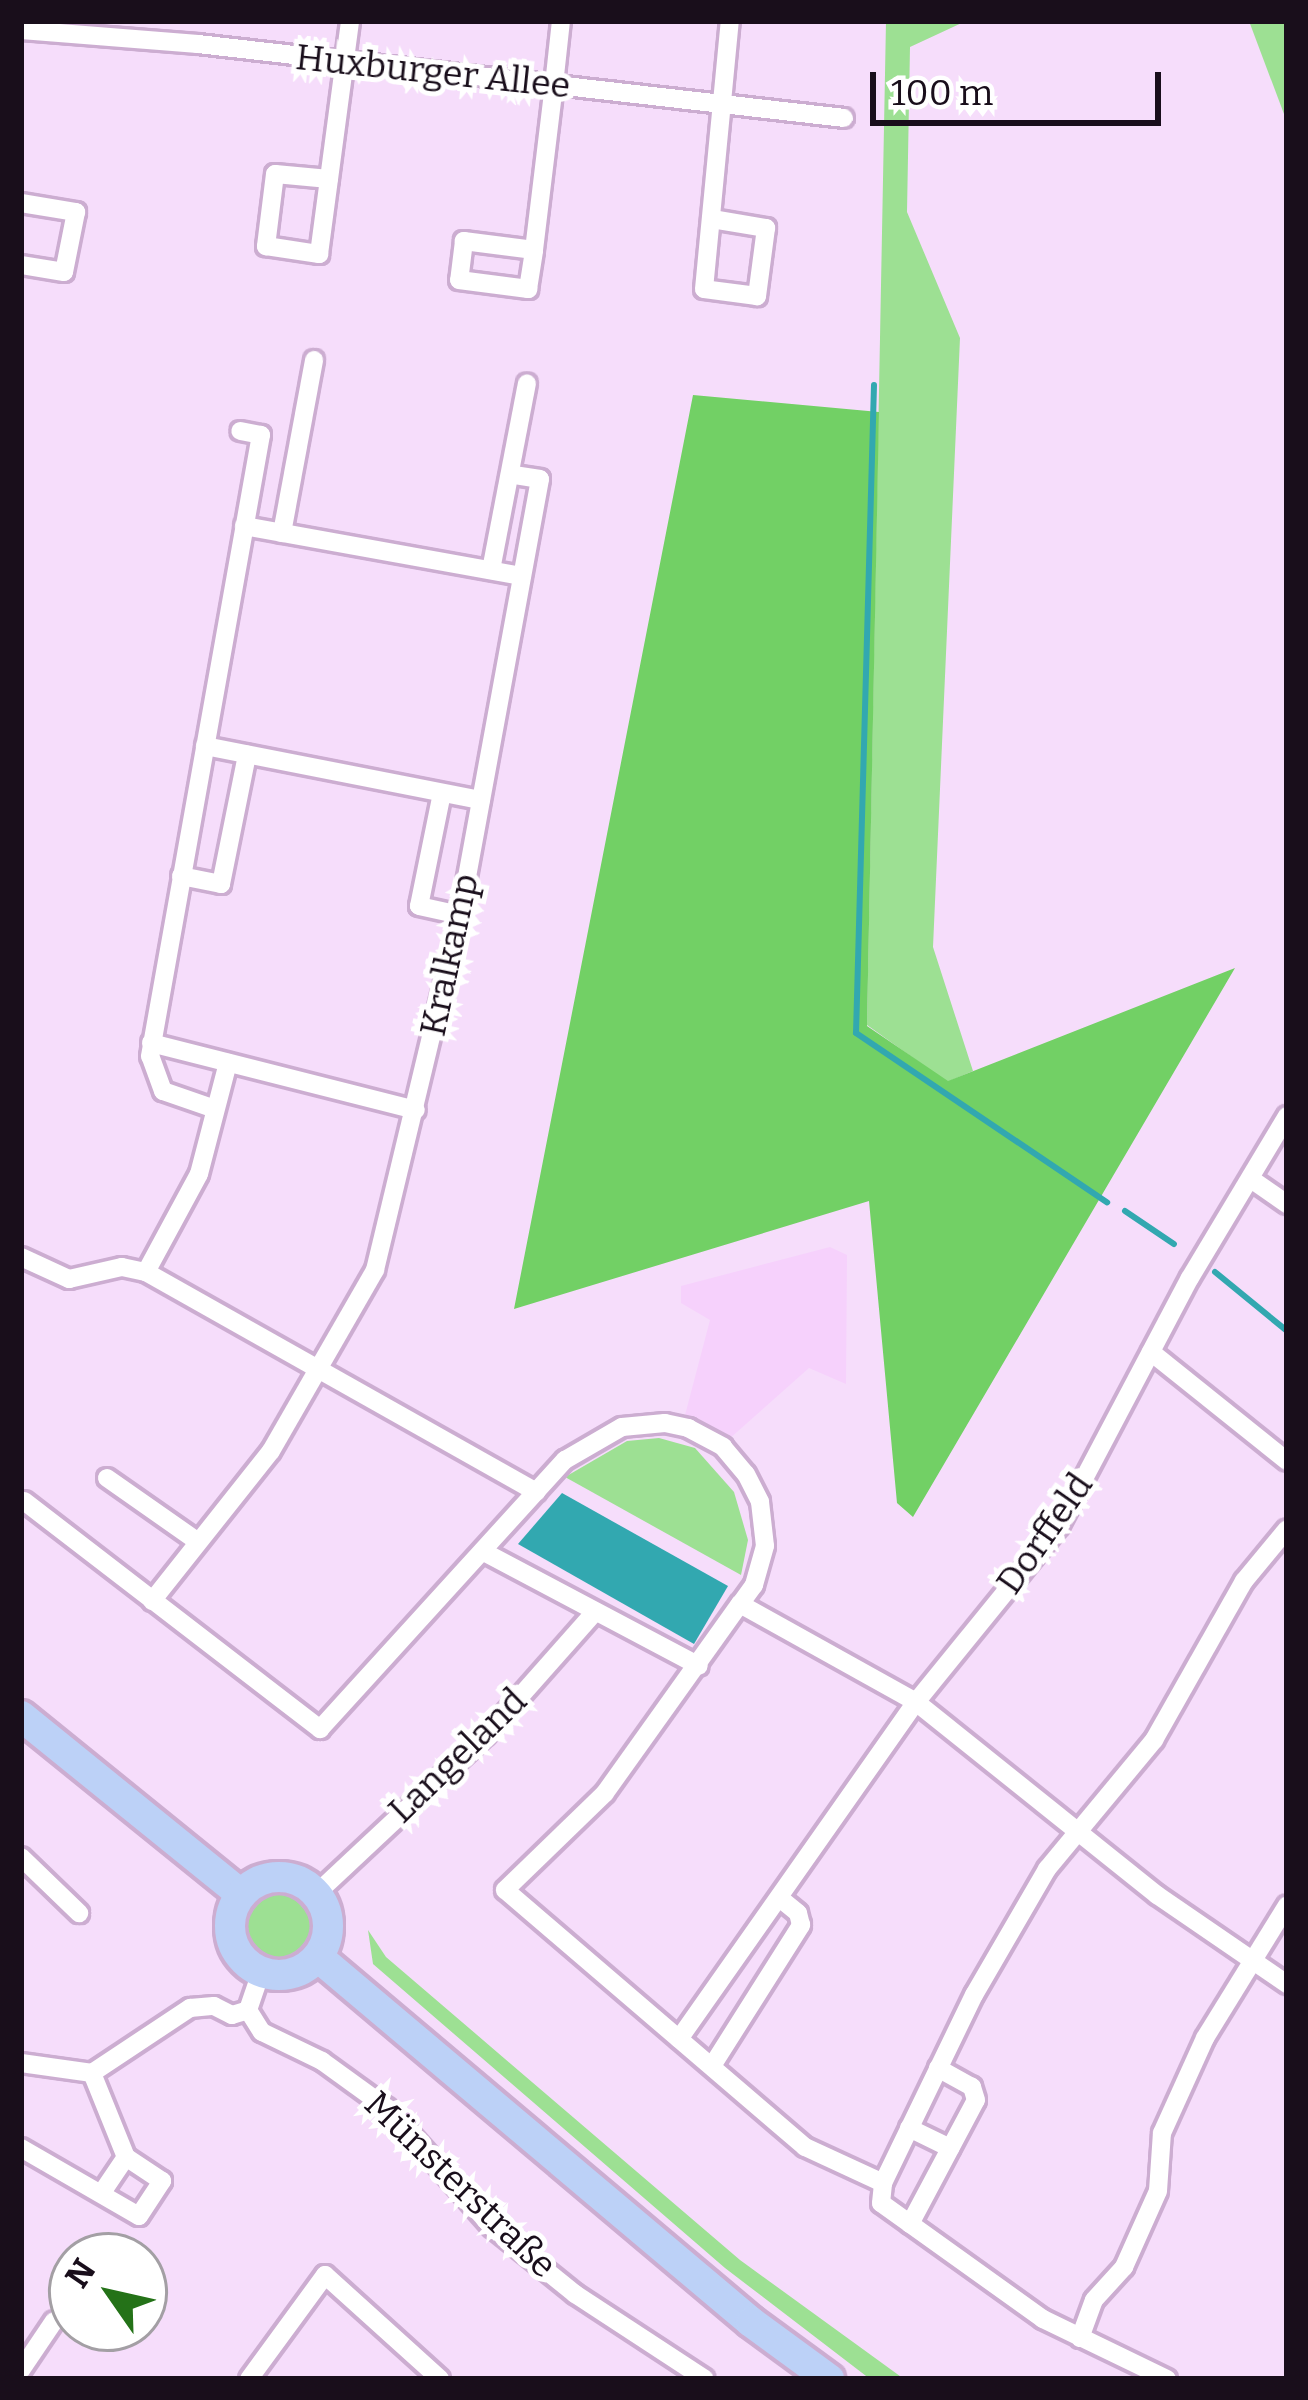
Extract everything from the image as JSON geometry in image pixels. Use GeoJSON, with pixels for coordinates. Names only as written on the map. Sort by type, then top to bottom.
{"type":"FeatureCollection","features":[{"type":"Feature","properties":{"kind":"main road"},"geometry":{"type":"LineString","coordinates":[[21,1716],[242,1894]]}},
{"type":"Feature","properties":{"kind":"main road"},"geometry":{"type":"LineString","coordinates":[[279,1876],[299,1880],[316,1893],[329,1925],[318,1958],[302,1970],[261,1972],[238,1952],[232,1938],[233,1908],[258,1881],[279,1876]]}},
{"type":"Feature","properties":{"kind":"main road"},"geometry":{"type":"LineString","coordinates":[[318,1958],[751,2322],[830,2379]]}},
{"type":"Feature","properties":{"kind":"street"},"geometry":{"type":"LineString","coordinates":[[329,179],[275,174],[266,246],[319,254],[346,63],[350,21]]}},
{"type":"Feature","properties":{"kind":"street"},"geometry":{"type":"LineString","coordinates":[[534,250],[561,21]]}},
{"type":"Feature","properties":{"kind":"street"},"geometry":{"type":"LineString","coordinates":[[712,219],[766,228],[758,296],[704,289],[730,21]]}},
{"type":"Feature","properties":{"kind":"street","name":"Huxburger Allee"},"geometry":{"type":"LineString","coordinates":[[21,29],[52,25],[844,118]]}},
{"type":"Feature","properties":{"kind":"street"},"geometry":{"type":"LineString","coordinates":[[21,202],[76,212],[64,272],[21,265]]}},
{"type":"Feature","properties":{"kind":"street"},"geometry":{"type":"LineString","coordinates":[[282,533],[314,360]]}},
{"type":"Feature","properties":{"kind":"street"},"geometry":{"type":"LineString","coordinates":[[491,570],[526,383]]}},
{"type":"Feature","properties":{"kind":"street"},"geometry":{"type":"LineString","coordinates":[[240,431],[298,442]]}},
{"type":"Feature","properties":{"kind":"street"},"geometry":{"type":"LineString","coordinates":[[215,1108],[163,1091],[151,1043],[260,435]]}},
{"type":"Feature","properties":{"kind":"street","name":"Kralkamp"},"geometry":{"type":"LineString","coordinates":[[152,1601],[271,1451],[375,1270],[460,915],[540,479],[510,473]]}},
{"type":"Feature","properties":{"kind":"street"},"geometry":{"type":"LineString","coordinates":[[244,526],[522,576]]}},
{"type":"Feature","properties":{"kind":"street"},"geometry":{"type":"LineString","coordinates":[[205,746],[481,800]]}},
{"type":"Feature","properties":{"kind":"street"},"geometry":{"type":"LineString","coordinates":[[182,876],[221,884],[247,755]]}},
{"type":"Feature","properties":{"kind":"street"},"geometry":{"type":"LineString","coordinates":[[442,793],[419,906],[460,915]]}},
{"type":"Feature","properties":{"kind":"street"},"geometry":{"type":"LineString","coordinates":[[151,1043],[416,1110]]}},
{"type":"Feature","properties":{"kind":"street"},"geometry":{"type":"LineString","coordinates":[[146,1272],[199,1174],[228,1064]]}},
{"type":"Feature","properties":{"kind":"street","name":"Dorffeld"},"geometry":{"type":"LineString","coordinates":[[680,2039],[710,1993],[725,1982],[916,1702],[1059,1526],[1201,1258],[1287,1116]]}},
{"type":"Feature","properties":{"kind":"street"},"geometry":{"type":"LineString","coordinates":[[1251,1179],[1287,1204]]}},
{"type":"Feature","properties":{"kind":"street"},"geometry":{"type":"LineString","coordinates":[[21,1258],[69,1279],[122,1267],[146,1272],[536,1492]]}},
{"type":"Feature","properties":{"kind":"street"},"geometry":{"type":"LineString","coordinates":[[1151,1352],[1287,1461]]}},
{"type":"Feature","properties":{"kind":"street"},"geometry":{"type":"LineString","coordinates":[[24,1501],[320,1729],[576,1451],[622,1426],[664,1423],[706,1436],[746,1474],[764,1521],[761,1568],[699,1666],[605,1793],[505,1890],[806,2146],[883,2183]]}},
{"type":"Feature","properties":{"kind":"street"},"geometry":{"type":"LineString","coordinates":[[107,1478],[197,1540]]}},
{"type":"Feature","properties":{"kind":"street"},"geometry":{"type":"LineString","coordinates":[[1167,2379],[1043,2319],[881,2203],[883,2183],[974,1995],[1076,1831],[1154,1740],[1244,1581],[1287,1528]]}},
{"type":"Feature","properties":{"kind":"street"},"geometry":{"type":"LineString","coordinates":[[484,1552],[593,1614],[699,1666]]}},
{"type":"Feature","properties":{"kind":"street"},"geometry":{"type":"LineString","coordinates":[[740,1604],[916,1702],[1076,1831],[1287,1984]]}},
{"type":"Feature","properties":{"kind":"street","name":"Langeland"},"geometry":{"type":"LineString","coordinates":[[316,1893],[487,1735],[593,1614]]}},
{"type":"Feature","properties":{"kind":"street"},"geometry":{"type":"LineString","coordinates":[[21,1857],[79,1913]]}},
{"type":"Feature","properties":{"kind":"street"},"geometry":{"type":"LineString","coordinates":[[712,2066],[801,1925],[798,1913],[782,1900]]}},
{"type":"Feature","properties":{"kind":"street"},"geometry":{"type":"LineString","coordinates":[[1081,2338],[1094,2300],[1124,2267],[1158,2191],[1162,2133],[1188,2076],[1287,1905]]}},
{"type":"Feature","properties":{"kind":"street"},"geometry":{"type":"LineString","coordinates":[[21,2063],[92,2073],[190,2008],[202,2004],[232,2015],[248,2010],[261,1972]]}},
{"type":"Feature","properties":{"kind":"street"},"geometry":{"type":"LineString","coordinates":[[725,1982],[754,2001]]}},
{"type":"Feature","properties":{"kind":"street","name":"Münsterstraße"},"geometry":{"type":"LineString","coordinates":[[248,2010],[262,2032],[322,2061],[387,2108],[492,2227],[575,2294],[705,2379]]}},
{"type":"Feature","properties":{"kind":"street"},"geometry":{"type":"LineString","coordinates":[[910,2224],[976,2100],[972,2087],[938,2068]]}},
{"type":"Feature","properties":{"kind":"street"},"geometry":{"type":"LineString","coordinates":[[21,2148],[139,2216],[162,2181],[126,2157],[92,2073]]}},
{"type":"Feature","properties":{"kind":"street"},"geometry":{"type":"LineString","coordinates":[[909,2128],[950,2148]]}},
{"type":"Feature","properties":{"kind":"street"},"geometry":{"type":"LineString","coordinates":[[103,2192],[126,2157]]}},
{"type":"Feature","properties":{"kind":"street"},"geometry":{"type":"LineString","coordinates":[[249,2379],[325,2275],[394,2343],[440,2379]]}},
{"type":"Feature","properties":{"kind":"street"},"geometry":{"type":"LineString","coordinates":[[21,2370],[48,2330]]}},
{"type":"Feature","properties":{"kind":"shaded area"},"geometry":{"type":"Polygon","coordinates":[[[886,21],[966,21],[910,47],[907,212],[960,338],[933,947],[973,1071],[947,1082],[867,1025],[886,21]]]}},
{"type":"Feature","properties":{"kind":"shaded area"},"geometry":{"type":"Polygon","coordinates":[[[1249,21],[1287,21],[1287,122],[1249,21]]]}},
{"type":"Feature","properties":{"kind":"shaded area"},"geometry":{"type":"Polygon","coordinates":[[[830,1247],[847,1255],[846,1384],[809,1368],[728,1440],[684,1419],[710,1320],[681,1303],[681,1286],[830,1247]]]}},
{"type":"Feature","properties":{"kind":"shaded area"},"geometry":{"type":"Polygon","coordinates":[[[659,1438],[695,1448],[734,1492],[748,1540],[741,1575],[565,1477],[627,1441],[659,1438]]]}},
{"type":"Feature","properties":{"kind":"shaded area"},"geometry":{"type":"Polygon","coordinates":[[[562,1493],[728,1586],[694,1644],[518,1544],[562,1493]]]}},
{"type":"Feature","properties":{"kind":"shaded area"},"geometry":{"type":"Polygon","coordinates":[[[279,1889],[305,1900],[316,1926],[305,1952],[279,1963],[253,1952],[242,1926],[253,1900],[279,1889]]]}},
{"type":"Feature","properties":{"kind":"shaded area"},"geometry":{"type":"Polygon","coordinates":[[[368,1930],[386,1957],[740,2260],[904,2379],[870,2379],[725,2268],[373,1964],[368,1930]]]}},
{"type":"Feature","properties":{"kind":"green space"},"geometry":{"type":"Polygon","coordinates":[[[693,395],[879,412],[867,1026],[948,1081],[1235,968],[913,1517],[897,1503],[869,1201],[514,1309],[693,395]]]}},
{"type":"Feature","properties":{"kind":"waterway"},"geometry":{"type":"LineString","coordinates":[[874,385],[856,1033],[1107,1202]]}},
{"type":"Feature","properties":{"kind":"waterway"},"geometry":{"type":"LineString","coordinates":[[1125,1211],[1174,1244]]}},
{"type":"Feature","properties":{"kind":"waterway"},"geometry":{"type":"LineString","coordinates":[[1215,1272],[1287,1331]]}}]}
